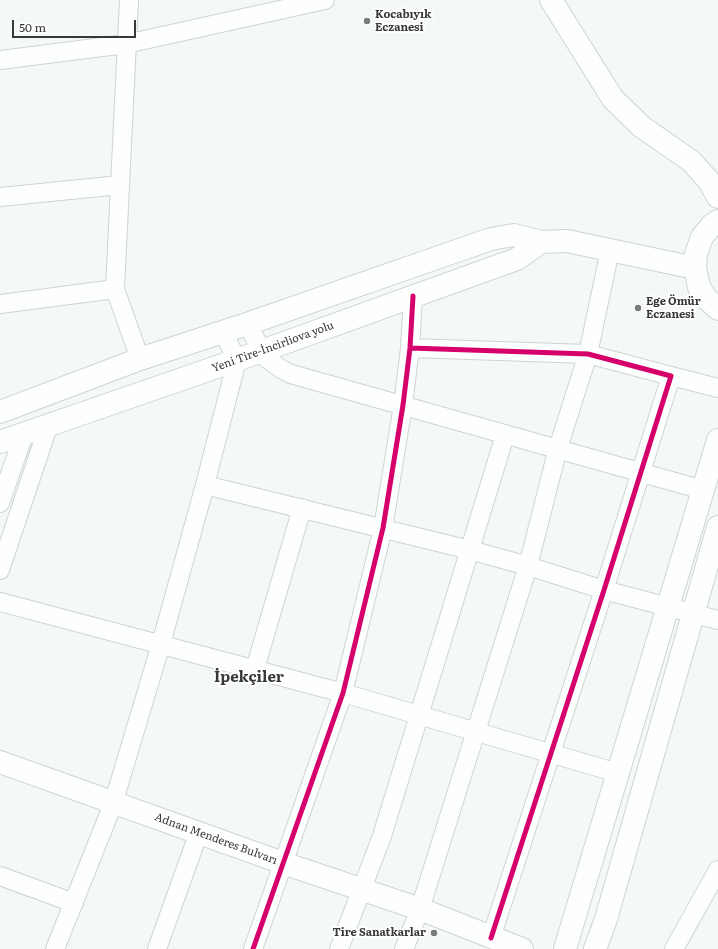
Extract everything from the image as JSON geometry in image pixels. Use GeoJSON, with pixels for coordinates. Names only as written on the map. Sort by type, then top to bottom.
{"type":"FeatureCollection","features":[{"type":"Feature","properties":{"kind":"street"},"geometry":{"type":"LineString","coordinates":[[129,0],[115,289],[140,359]]}},
{"type":"Feature","properties":{"kind":"street"},"geometry":{"type":"LineString","coordinates":[[0,60],[126,44],[325,0]]}},
{"type":"Feature","properties":{"kind":"street"},"geometry":{"type":"LineString","coordinates":[[551,0],[613,99],[642,127],[691,161],[709,181],[718,197]]}},
{"type":"Feature","properties":{"kind":"street"},"geometry":{"type":"LineString","coordinates":[[0,197],[120,185]]}},
{"type":"Feature","properties":{"kind":"street"},"geometry":{"type":"LineString","coordinates":[[718,221],[712,225],[702,237],[696,254],[695,268],[699,287],[706,298],[718,309]]}},
{"type":"Feature","properties":{"kind":"street"},"geometry":{"type":"LineString","coordinates":[[0,412],[140,359],[247,324],[491,239],[514,235],[541,242],[567,241],[695,268]]}},
{"type":"Feature","properties":{"kind":"street","name":"Yeni Tire-İncirliova yolu"},"geometry":{"type":"LineString","coordinates":[[0,442],[237,360],[517,259],[541,242]]}},
{"type":"Feature","properties":{"kind":"street"},"geometry":{"type":"LineString","coordinates":[[404,949],[420,909],[528,566],[558,448],[588,354],[610,250]]}},
{"type":"Feature","properties":{"kind":"street"},"geometry":{"type":"LineString","coordinates":[[0,304],[115,289]]}},
{"type":"Feature","properties":{"kind":"street"},"geometry":{"type":"LineString","coordinates":[[252,949],[343,693],[383,528],[403,405],[410,348],[413,296]]}},
{"type":"Feature","properties":{"kind":"street"},"geometry":{"type":"LineString","coordinates":[[247,324],[261,351],[272,363],[291,374],[703,490]]}},
{"type":"Feature","properties":{"kind":"street"},"geometry":{"type":"LineString","coordinates":[[55,949],[113,804],[161,644],[205,485],[237,360],[223,332]]}},
{"type":"Feature","properties":{"kind":"street"},"geometry":{"type":"LineString","coordinates":[[410,348],[588,354],[718,388]]}},
{"type":"Feature","properties":{"kind":"street"},"geometry":{"type":"LineString","coordinates":[[491,938],[604,590],[671,376]]}},
{"type":"Feature","properties":{"kind":"street"},"geometry":{"type":"LineString","coordinates":[[0,570],[49,424]]}},
{"type":"Feature","properties":{"kind":"street"},"geometry":{"type":"LineString","coordinates":[[0,503],[24,434]]}},
{"type":"Feature","properties":{"kind":"street"},"geometry":{"type":"LineString","coordinates":[[339,949],[382,836],[505,435]]}},
{"type":"Feature","properties":{"kind":"street"},"geometry":{"type":"LineString","coordinates":[[565,949],[718,440]]}},
{"type":"Feature","properties":{"kind":"street"},"geometry":{"type":"LineString","coordinates":[[205,485],[470,550],[528,566],[604,590],[718,620]]}},
{"type":"Feature","properties":{"kind":"street"},"geometry":{"type":"LineString","coordinates":[[255,670],[302,508]]}},
{"type":"Feature","properties":{"kind":"street"},"geometry":{"type":"LineString","coordinates":[[595,949],[606,919],[718,527]]}},
{"type":"Feature","properties":{"kind":"street"},"geometry":{"type":"LineString","coordinates":[[0,602],[343,693],[550,754],[618,772]]}},
{"type":"Feature","properties":{"kind":"street","name":"Adnan Menderes Bulvarı"},"geometry":{"type":"LineString","coordinates":[[0,762],[113,804],[199,832],[283,863],[420,909],[522,949]]}},
{"type":"Feature","properties":{"kind":"street"},"geometry":{"type":"LineString","coordinates":[[157,949],[199,832]]}},
{"type":"Feature","properties":{"kind":"street"},"geometry":{"type":"LineString","coordinates":[[674,949],[718,870]]}},
{"type":"Feature","properties":{"kind":"street"},"geometry":{"type":"LineString","coordinates":[[0,876],[74,903]]}},
{"type":"Feature","properties":{"kind":"cycle path"},"geometry":{"type":"LineString","coordinates":[[253,949],[343,693],[383,528],[403,405],[410,348],[413,296]]}},
{"type":"Feature","properties":{"kind":"cycle path"},"geometry":{"type":"LineString","coordinates":[[410,348],[588,354],[671,376],[604,590],[491,938]]}},
{"type":"Feature","properties":{"kind":"place","name":"Kocabıyık Eczanesi"},"geometry":{"type":"Point","coordinates":[367,21]}},
{"type":"Feature","properties":{"kind":"place","name":"Ege Ömür Eczanesi"},"geometry":{"type":"Point","coordinates":[638,308]}},
{"type":"Feature","properties":{"kind":"place","name":"Tire Sanatkarlar"},"geometry":{"type":"Point","coordinates":[434,933]}},
{"type":"Feature","properties":{"kind":"district","name":"İpekçiler"},"geometry":{"type":"Point","coordinates":[249,678]}}]}
